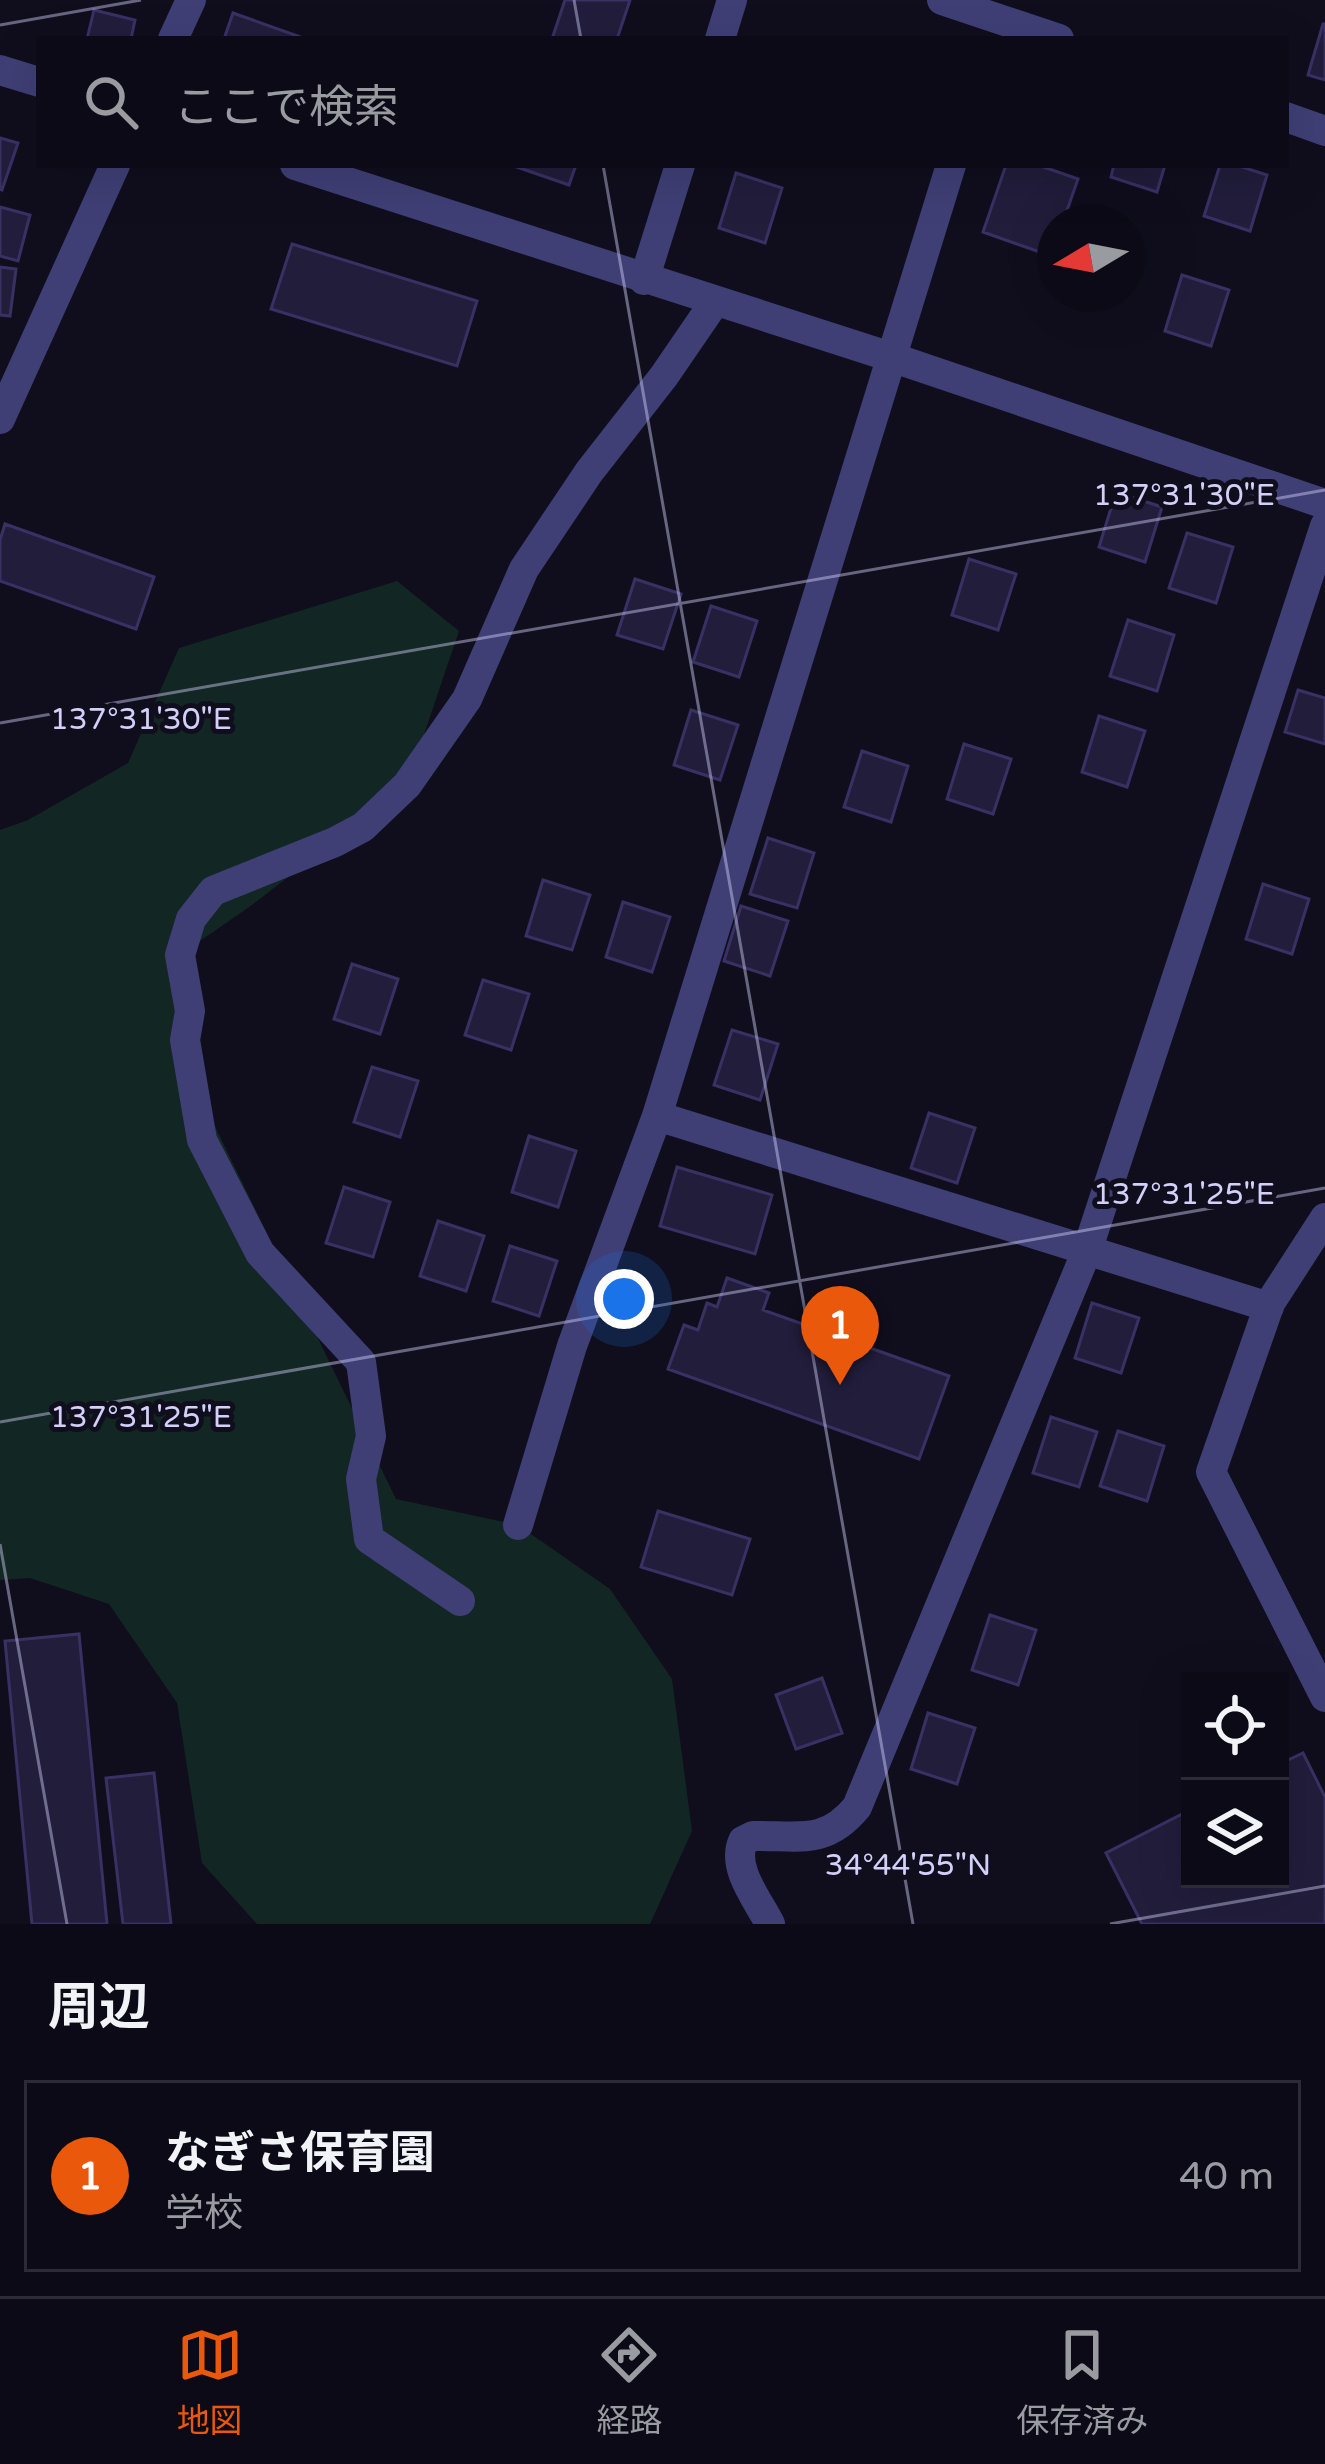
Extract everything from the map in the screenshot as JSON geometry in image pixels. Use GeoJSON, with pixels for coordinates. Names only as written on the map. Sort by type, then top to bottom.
{"type":"FeatureCollection","features":[{"type":"Feature","properties":{"kind":"street"},"geometry":{"type":"LineString","coordinates":[[174,36],[191,0]]}},
{"type":"Feature","properties":{"kind":"street"},"geometry":{"type":"LineString","coordinates":[[721,36],[732,0]]}},
{"type":"Feature","properties":{"kind":"street"},"geometry":{"type":"LineString","coordinates":[[942,0],[993,28],[1041,36]]}},
{"type":"Feature","properties":{"kind":"street"},"geometry":{"type":"LineString","coordinates":[[0,70],[36,81]]}},
{"type":"Feature","properties":{"kind":"street"},"geometry":{"type":"LineString","coordinates":[[1289,118],[1325,130]]}},
{"type":"Feature","properties":{"kind":"street"},"geometry":{"type":"LineString","coordinates":[[0,419],[114,168]]}},
{"type":"Feature","properties":{"kind":"street"},"geometry":{"type":"LineString","coordinates":[[304,168],[891,357],[1325,504]]}},
{"type":"Feature","properties":{"kind":"street"},"geometry":{"type":"LineString","coordinates":[[644,280],[679,168]]}},
{"type":"Feature","properties":{"kind":"street"},"geometry":{"type":"LineString","coordinates":[[518,1526],[572,1346],[657,1116],[950,168]]}},
{"type":"Feature","properties":{"kind":"street"},"geometry":{"type":"LineString","coordinates":[[460,1601],[369,1538],[361,1478],[371,1436],[362,1362],[260,1252],[202,1140],[184,1040],[190,1012],[180,955],[191,919],[213,891],[349,834],[407,785],[467,699],[524,568],[714,303]]}},
{"type":"Feature","properties":{"kind":"street"},"geometry":{"type":"LineString","coordinates":[[770,1924],[740,1866],[738,1852],[743,1841],[753,1836],[825,1834],[843,1825],[857,1807],[1088,1248],[1325,526]]}},
{"type":"Feature","properties":{"kind":"street"},"geometry":{"type":"LineString","coordinates":[[657,1116],[1269,1307]]}},
{"type":"Feature","properties":{"kind":"street"},"geometry":{"type":"LineString","coordinates":[[1325,1218],[1269,1307],[1211,1472],[1325,1697]]}},
{"type":"Feature","properties":{"kind":"green space"},"geometry":{"type":"Polygon","coordinates":[[[397,581],[459,631],[407,785],[180,955],[192,1079],[396,1499],[518,1525],[610,1589],[672,1679],[692,1831],[650,1924],[257,1924],[202,1863],[177,1703],[109,1604],[30,1578],[0,1580],[0,830],[28,820],[128,763],[179,648],[397,581]]]}},
{"type":"Feature","properties":{"kind":"building"},"geometry":{"type":"Polygon","coordinates":[[[565,0],[630,0],[618,36],[553,36],[565,0]]]}},
{"type":"Feature","properties":{"kind":"building"},"geometry":{"type":"Polygon","coordinates":[[[94,10],[135,20],[132,36],[88,36],[94,10]]]}},
{"type":"Feature","properties":{"kind":"building"},"geometry":{"type":"Polygon","coordinates":[[[233,13],[298,36],[225,36],[233,13]]]}},
{"type":"Feature","properties":{"kind":"building"},"geometry":{"type":"Polygon","coordinates":[[[1325,24],[1325,80],[1308,75],[1325,24]]]}},
{"type":"Feature","properties":{"kind":"building"},"geometry":{"type":"Polygon","coordinates":[[[0,138],[18,143],[2,190],[0,189],[0,138]]]}},
{"type":"Feature","properties":{"kind":"building"},"geometry":{"type":"Polygon","coordinates":[[[520,168],[575,168],[569,185],[520,168]]]}},
{"type":"Feature","properties":{"kind":"building"},"geometry":{"type":"Polygon","coordinates":[[[1005,168],[1047,168],[1078,179],[1069,204],[1037,204],[1037,251],[983,232],[1005,168]]]}},
{"type":"Feature","properties":{"kind":"building"},"geometry":{"type":"Polygon","coordinates":[[[1113,168],[1164,168],[1157,192],[1111,177],[1113,168]]]}},
{"type":"Feature","properties":{"kind":"building"},"geometry":{"type":"Polygon","coordinates":[[[1219,168],[1245,168],[1267,175],[1250,231],[1204,216],[1219,168]]]}},
{"type":"Feature","properties":{"kind":"building"},"geometry":{"type":"Polygon","coordinates":[[[736,173],[782,188],[765,243],[719,228],[736,173]]]}},
{"type":"Feature","properties":{"kind":"building"},"geometry":{"type":"Polygon","coordinates":[[[0,207],[30,215],[18,261],[0,256],[0,207]]]}},
{"type":"Feature","properties":{"kind":"building"},"geometry":{"type":"Polygon","coordinates":[[[292,244],[477,301],[457,366],[271,309],[292,244]]]}},
{"type":"Feature","properties":{"kind":"building"},"geometry":{"type":"Polygon","coordinates":[[[0,267],[16,269],[10,316],[0,315],[0,267]]]}},
{"type":"Feature","properties":{"kind":"building"},"geometry":{"type":"Polygon","coordinates":[[[1182,275],[1229,290],[1211,346],[1165,331],[1182,275]]]}},
{"type":"Feature","properties":{"kind":"building"},"geometry":{"type":"Polygon","coordinates":[[[1116,492],[1162,507],[1145,562],[1099,547],[1116,492]]]}},
{"type":"Feature","properties":{"kind":"building"},"geometry":{"type":"Polygon","coordinates":[[[5,524],[154,577],[136,629],[0,581],[5,524]]]}},
{"type":"Feature","properties":{"kind":"building"},"geometry":{"type":"Polygon","coordinates":[[[1187,533],[1233,547],[1216,603],[1169,588],[1187,533]]]}},
{"type":"Feature","properties":{"kind":"building"},"geometry":{"type":"Polygon","coordinates":[[[969,559],[1016,574],[998,630],[952,615],[969,559]]]}},
{"type":"Feature","properties":{"kind":"building"},"geometry":{"type":"Polygon","coordinates":[[[635,579],[681,594],[663,649],[617,635],[635,579]]]}},
{"type":"Feature","properties":{"kind":"building"},"geometry":{"type":"Polygon","coordinates":[[[711,606],[757,621],[739,677],[693,662],[711,606]]]}},
{"type":"Feature","properties":{"kind":"building"},"geometry":{"type":"Polygon","coordinates":[[[1128,620],[1174,635],[1157,691],[1110,676],[1128,620]]]}},
{"type":"Feature","properties":{"kind":"building"},"geometry":{"type":"Polygon","coordinates":[[[1298,690],[1325,698],[1325,744],[1285,732],[1298,690]]]}},
{"type":"Feature","properties":{"kind":"building"},"geometry":{"type":"Polygon","coordinates":[[[691,710],[738,725],[720,780],[674,765],[691,710]]]}},
{"type":"Feature","properties":{"kind":"building"},"geometry":{"type":"Polygon","coordinates":[[[1099,716],[1145,731],[1127,787],[1082,772],[1099,716]]]}},
{"type":"Feature","properties":{"kind":"building"},"geometry":{"type":"Polygon","coordinates":[[[964,744],[1011,759],[993,814],[947,799],[964,744]]]}},
{"type":"Feature","properties":{"kind":"building"},"geometry":{"type":"Polygon","coordinates":[[[862,751],[908,766],[891,822],[844,807],[862,751]]]}},
{"type":"Feature","properties":{"kind":"building"},"geometry":{"type":"Polygon","coordinates":[[[768,838],[814,853],[797,908],[750,894],[768,838]]]}},
{"type":"Feature","properties":{"kind":"building"},"geometry":{"type":"Polygon","coordinates":[[[543,880],[590,895],[572,950],[526,936],[543,880]]]}},
{"type":"Feature","properties":{"kind":"building"},"geometry":{"type":"Polygon","coordinates":[[[1263,884],[1309,899],[1292,954],[1246,939],[1263,884]]]}},
{"type":"Feature","properties":{"kind":"building"},"geometry":{"type":"Polygon","coordinates":[[[623,902],[670,917],[652,972],[606,957],[623,902]]]}},
{"type":"Feature","properties":{"kind":"building"},"geometry":{"type":"Polygon","coordinates":[[[741,906],[788,921],[770,976],[724,961],[741,906]]]}},
{"type":"Feature","properties":{"kind":"building"},"geometry":{"type":"Polygon","coordinates":[[[352,964],[398,979],[380,1034],[334,1019],[352,964]]]}},
{"type":"Feature","properties":{"kind":"building"},"geometry":{"type":"Polygon","coordinates":[[[483,980],[529,994],[511,1050],[465,1035],[483,980]]]}},
{"type":"Feature","properties":{"kind":"building"},"geometry":{"type":"Polygon","coordinates":[[[732,1030],[778,1044],[760,1100],[714,1085],[732,1030]]]}},
{"type":"Feature","properties":{"kind":"building"},"geometry":{"type":"Polygon","coordinates":[[[372,1067],[418,1081],[400,1137],[354,1122],[372,1067]]]}},
{"type":"Feature","properties":{"kind":"building"},"geometry":{"type":"Polygon","coordinates":[[[929,1113],[975,1128],[957,1183],[911,1168],[929,1113]]]}},
{"type":"Feature","properties":{"kind":"building"},"geometry":{"type":"Polygon","coordinates":[[[529,1136],[576,1151],[558,1207],[512,1192],[529,1136]]]}},
{"type":"Feature","properties":{"kind":"building"},"geometry":{"type":"Polygon","coordinates":[[[677,1167],[772,1195],[755,1254],[660,1226],[677,1167]]]}},
{"type":"Feature","properties":{"kind":"building"},"geometry":{"type":"Polygon","coordinates":[[[344,1187],[390,1202],[373,1257],[326,1243],[344,1187]]]}},
{"type":"Feature","properties":{"kind":"building"},"geometry":{"type":"Polygon","coordinates":[[[438,1221],[484,1236],[466,1291],[420,1276],[438,1221]]]}},
{"type":"Feature","properties":{"kind":"building"},"geometry":{"type":"Polygon","coordinates":[[[510,1246],[557,1261],[539,1316],[493,1301],[510,1246]]]}},
{"type":"Feature","properties":{"kind":"building"},"geometry":{"type":"Polygon","coordinates":[[[727,1278],[769,1293],[763,1310],[949,1376],[919,1459],[668,1369],[684,1325],[698,1330],[707,1303],[717,1307],[727,1278]]]}},
{"type":"Feature","properties":{"kind":"building"},"geometry":{"type":"Polygon","coordinates":[[[1092,1303],[1139,1318],[1121,1373],[1075,1358],[1092,1303]]]}},
{"type":"Feature","properties":{"kind":"building"},"geometry":{"type":"Polygon","coordinates":[[[1051,1417],[1097,1432],[1079,1487],[1033,1473],[1051,1417]]]}},
{"type":"Feature","properties":{"kind":"building"},"geometry":{"type":"Polygon","coordinates":[[[1118,1431],[1164,1446],[1147,1501],[1100,1486],[1118,1431]]]}},
{"type":"Feature","properties":{"kind":"building"},"geometry":{"type":"Polygon","coordinates":[[[658,1511],[750,1539],[732,1595],[641,1567],[658,1511]]]}},
{"type":"Feature","properties":{"kind":"building"},"geometry":{"type":"Polygon","coordinates":[[[990,1615],[1036,1630],[1018,1685],[972,1670],[990,1615]]]}},
{"type":"Feature","properties":{"kind":"building"},"geometry":{"type":"Polygon","coordinates":[[[79,1634],[107,1924],[32,1924],[5,1641],[79,1634]]]}},
{"type":"Feature","properties":{"kind":"building"},"geometry":{"type":"Polygon","coordinates":[[[822,1678],[842,1733],[796,1749],[776,1695],[822,1678]]]}},
{"type":"Feature","properties":{"kind":"building"},"geometry":{"type":"Polygon","coordinates":[[[928,1713],[975,1728],[957,1784],[911,1769],[928,1713]]]}},
{"type":"Feature","properties":{"kind":"building"},"geometry":{"type":"Polygon","coordinates":[[[1303,1753],[1325,1797],[1325,1924],[1142,1924],[1106,1853],[1181,1815],[1181,1888],[1289,1888],[1289,1760],[1303,1753]]]}},
{"type":"Feature","properties":{"kind":"building"},"geometry":{"type":"Polygon","coordinates":[[[154,1773],[171,1924],[123,1924],[106,1778],[154,1773]]]}},
{"type":"Feature","properties":{"kind":"place","name":"なぎさ保育園"},"geometry":{"type":"Point","coordinates":[840,1385]}}]}
